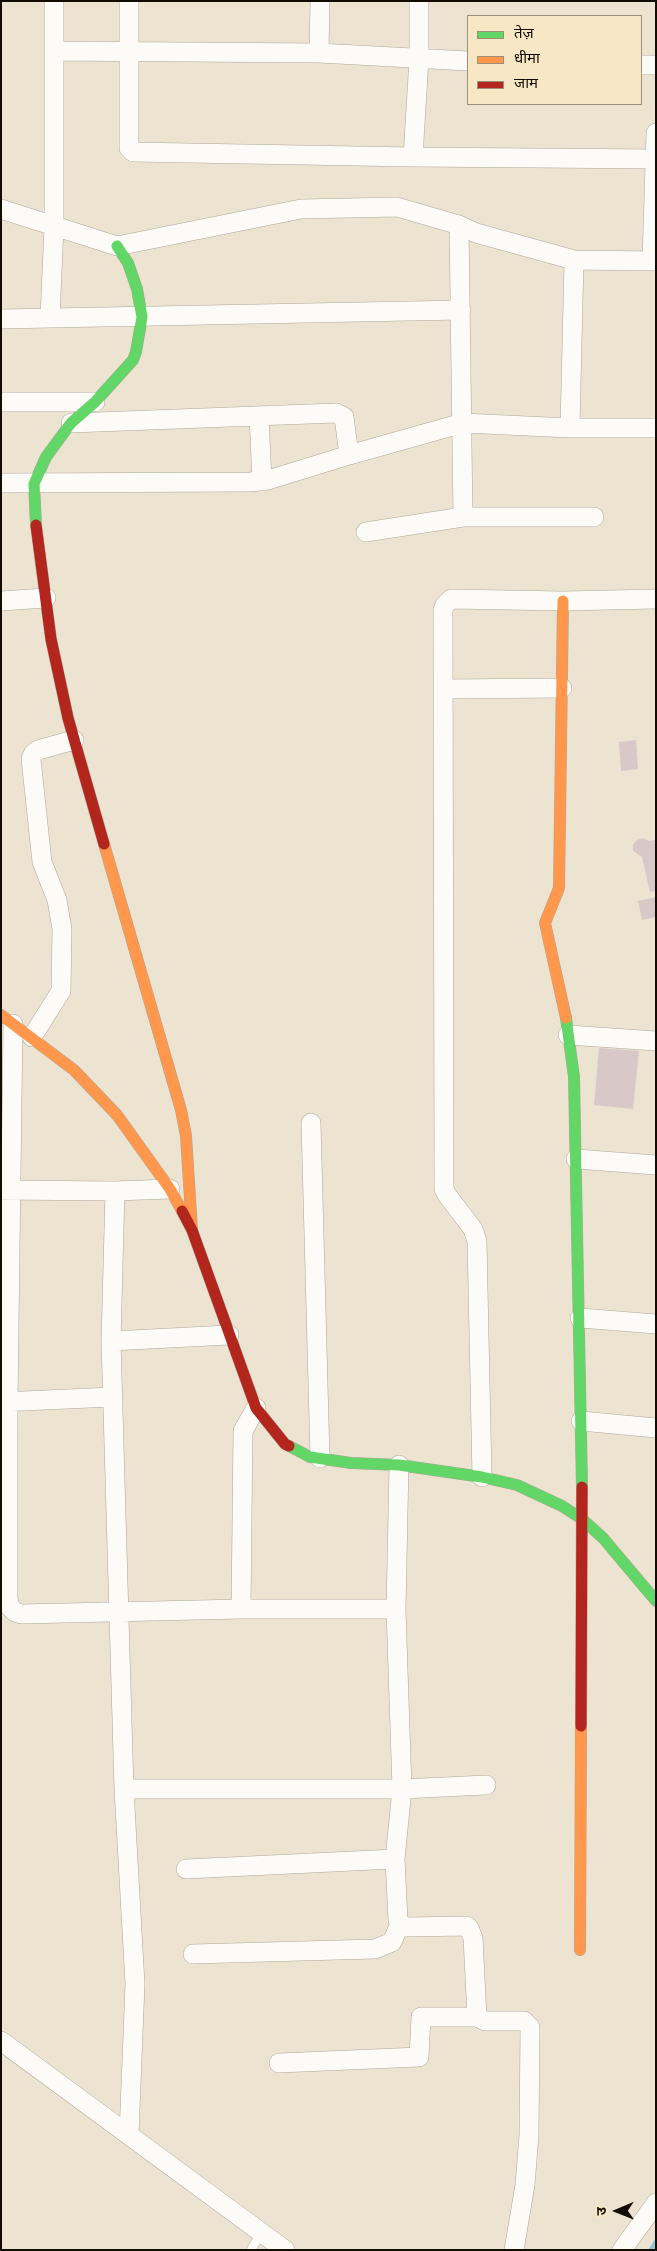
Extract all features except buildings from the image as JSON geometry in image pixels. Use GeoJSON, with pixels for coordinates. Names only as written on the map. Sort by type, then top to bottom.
{"type":"FeatureCollection","features":[{"type":"Feature","properties":{"kind":"street"},"geometry":{"type":"LineString","coordinates":[[50,318],[54,226],[54,1]]}},
{"type":"Feature","properties":{"kind":"street"},"geometry":{"type":"LineString","coordinates":[[128,1],[129,148],[132,152],[655,159]]}},
{"type":"Feature","properties":{"kind":"street"},"geometry":{"type":"LineString","coordinates":[[318,52],[320,1]]}},
{"type":"Feature","properties":{"kind":"street"},"geometry":{"type":"LineString","coordinates":[[413,157],[419,59],[419,1]]}},
{"type":"Feature","properties":{"kind":"street"},"geometry":{"type":"LineString","coordinates":[[54,51],[129,53],[318,52],[467,61]]}},
{"type":"Feature","properties":{"kind":"street"},"geometry":{"type":"LineString","coordinates":[[642,65],[656,65]]}},
{"type":"Feature","properties":{"kind":"street"},"geometry":{"type":"LineString","coordinates":[[1,209],[117,246],[301,210],[397,207],[459,225],[476,233],[574,260],[654,261],[656,133]]}},
{"type":"Feature","properties":{"kind":"street"},"geometry":{"type":"LineString","coordinates":[[459,225],[463,517]]}},
{"type":"Feature","properties":{"kind":"street"},"geometry":{"type":"LineString","coordinates":[[117,246],[128,263],[137,289],[142,317],[139,343],[133,360],[94,402],[71,423],[46,457],[34,484],[34,508],[58,676],[74,740],[181,1110],[186,1136],[192,1230]]}},
{"type":"Feature","properties":{"kind":"street"},"geometry":{"type":"LineString","coordinates":[[570,428],[574,260]]}},
{"type":"Feature","properties":{"kind":"street"},"geometry":{"type":"LineString","coordinates":[[1,319],[461,310]]}},
{"type":"Feature","properties":{"kind":"street"},"geometry":{"type":"LineString","coordinates":[[1,402],[94,402]]}},
{"type":"Feature","properties":{"kind":"street"},"geometry":{"type":"LineString","coordinates":[[71,423],[336,413],[344,417],[349,454]]}},
{"type":"Feature","properties":{"kind":"street"},"geometry":{"type":"LineString","coordinates":[[259,416],[262,481]]}},
{"type":"Feature","properties":{"kind":"street"},"geometry":{"type":"LineString","coordinates":[[1,483],[262,481],[349,454],[463,423],[570,428],[656,428]]}},
{"type":"Feature","properties":{"kind":"street"},"geometry":{"type":"LineString","coordinates":[[366,532],[463,517],[594,517]]}},
{"type":"Feature","properties":{"kind":"street"},"geometry":{"type":"LineString","coordinates":[[1,602],[46,598]]}},
{"type":"Feature","properties":{"kind":"street"},"geometry":{"type":"LineString","coordinates":[[482,1477],[477,1241],[473,1229],[444,1189],[444,610],[448,601],[656,599]]}},
{"type":"Feature","properties":{"kind":"street"},"geometry":{"type":"LineString","coordinates":[[564,601],[559,888],[545,923],[564,1001],[574,1077],[580,1318],[582,1519],[580,1950]]}},
{"type":"Feature","properties":{"kind":"street"},"geometry":{"type":"LineString","coordinates":[[444,689],[562,688]]}},
{"type":"Feature","properties":{"kind":"street"},"geometry":{"type":"LineString","coordinates":[[32,1037],[60,991],[62,929],[57,900],[42,862],[31,759],[38,750],[74,740]]}},
{"type":"Feature","properties":{"kind":"street"},"geometry":{"type":"LineString","coordinates":[[7,1019],[74,1070],[117,1115],[170,1189],[192,1230],[228,1336],[256,1408],[285,1444],[298,1452],[320,1458],[351,1463],[399,1465],[482,1477],[517,1485],[562,1506],[582,1519],[602,1538],[656,1601]]}},
{"type":"Feature","properties":{"kind":"street"},"geometry":{"type":"LineString","coordinates":[[7,1019],[5,1402],[8,1598],[10,1608],[21,1614],[241,1609],[396,1610]]}},
{"type":"Feature","properties":{"kind":"street"},"geometry":{"type":"LineString","coordinates":[[568,1035],[656,1041]]}},
{"type":"Feature","properties":{"kind":"street"},"geometry":{"type":"LineString","coordinates":[[311,1123],[320,1458]]}},
{"type":"Feature","properties":{"kind":"street"},"geometry":{"type":"LineString","coordinates":[[576,1159],[656,1165]]}},
{"type":"Feature","properties":{"kind":"street"},"geometry":{"type":"LineString","coordinates":[[6,1190],[115,1191],[170,1189]]}},
{"type":"Feature","properties":{"kind":"street"},"geometry":{"type":"LineString","coordinates":[[115,1191],[111,1341],[112,1397],[124,1789],[135,1984],[129,2135]]}},
{"type":"Feature","properties":{"kind":"street"},"geometry":{"type":"LineString","coordinates":[[580,1318],[656,1324]]}},
{"type":"Feature","properties":{"kind":"street"},"geometry":{"type":"LineString","coordinates":[[111,1341],[228,1336]]}},
{"type":"Feature","properties":{"kind":"street"},"geometry":{"type":"LineString","coordinates":[[5,1402],[112,1397]]}},
{"type":"Feature","properties":{"kind":"street"},"geometry":{"type":"LineString","coordinates":[[241,1609],[243,1431],[256,1408]]}},
{"type":"Feature","properties":{"kind":"street"},"geometry":{"type":"LineString","coordinates":[[581,1421],[656,1428]]}},
{"type":"Feature","properties":{"kind":"street"},"geometry":{"type":"LineString","coordinates":[[193,1954],[375,1949],[392,1942],[400,1924],[398,1920],[396,1859],[402,1788],[396,1610],[399,1465]]}},
{"type":"Feature","properties":{"kind":"street"},"geometry":{"type":"LineString","coordinates":[[124,1789],[402,1788],[486,1785]]}},
{"type":"Feature","properties":{"kind":"street"},"geometry":{"type":"LineString","coordinates":[[186,1869],[396,1859]]}},
{"type":"Feature","properties":{"kind":"street"},"geometry":{"type":"LineString","coordinates":[[400,1924],[407,1927],[466,1926],[469,1928],[473,1938],[477,2017]]}},
{"type":"Feature","properties":{"kind":"street"},"geometry":{"type":"LineString","coordinates":[[279,2063],[419,2057],[421,2017],[477,2017],[485,2020],[524,2021],[529,2024],[531,2031],[526,2185],[514,2250]]}},
{"type":"Feature","properties":{"kind":"street"},"geometry":{"type":"LineString","coordinates":[[1,2040],[284,2250]]}},
{"type":"Feature","properties":{"kind":"street"},"geometry":{"type":"LineString","coordinates":[[622,2250],[656,2203]]}},
{"type":"Feature","properties":{"kind":"lane"},"geometry":{"type":"LineString","coordinates":[[251,2250],[261,2233]]}},
{"type":"Feature","properties":{"kind":"waterway"},"geometry":{"type":"LineString","coordinates":[[651,2250],[656,2242]]}},
{"type":"Feature","properties":{"kind":"traffic: fast"},"geometry":{"type":"LineString","coordinates":[[36,525],[34,484],[46,457],[71,423],[95,402],[133,360],[136,352],[142,317],[137,289],[128,263],[117,246]]}},
{"type":"Feature","properties":{"kind":"traffic: fast"},"geometry":{"type":"LineString","coordinates":[[566,1018],[574,1077],[582,1487]]}},
{"type":"Feature","properties":{"kind":"traffic: fast"},"geometry":{"type":"LineString","coordinates":[[289,1446],[310,1457],[351,1463],[399,1465],[482,1477],[517,1485],[562,1506],[582,1519],[603,1538],[656,1601]]}},
{"type":"Feature","properties":{"kind":"traffic: slow"},"geometry":{"type":"LineString","coordinates":[[563,601],[559,888],[545,923],[566,1018]]}},
{"type":"Feature","properties":{"kind":"traffic: slow"},"geometry":{"type":"LineString","coordinates":[[104,844],[181,1110],[186,1136],[192,1230]]}},
{"type":"Feature","properties":{"kind":"traffic: slow"},"geometry":{"type":"LineString","coordinates":[[1,1015],[74,1070],[117,1115],[170,1189],[182,1211]]}},
{"type":"Feature","properties":{"kind":"traffic: slow"},"geometry":{"type":"LineString","coordinates":[[580,1950],[581,1726]]}},
{"type":"Feature","properties":{"kind":"traffic: jam"},"geometry":{"type":"LineString","coordinates":[[36,525],[51,639],[68,718],[104,844]]}},
{"type":"Feature","properties":{"kind":"traffic: jam"},"geometry":{"type":"LineString","coordinates":[[182,1211],[192,1230],[256,1408],[285,1444],[289,1446]]}},
{"type":"Feature","properties":{"kind":"traffic: jam"},"geometry":{"type":"LineString","coordinates":[[581,1726],[582,1487]]}}]}
